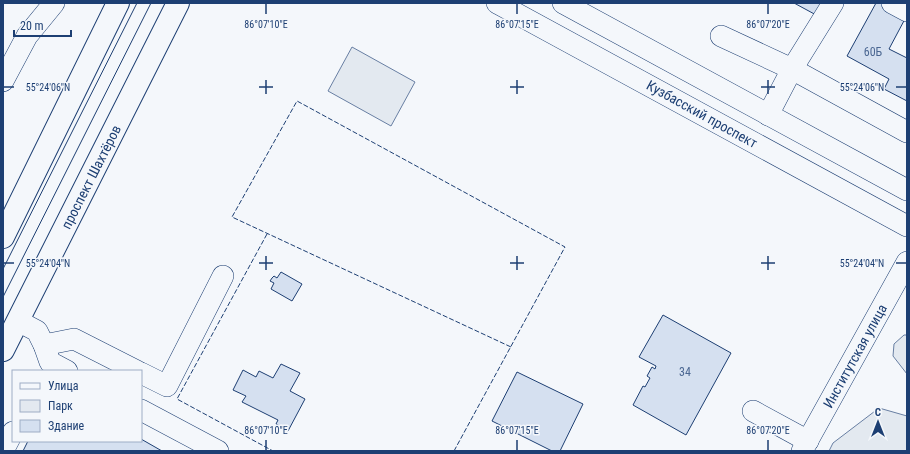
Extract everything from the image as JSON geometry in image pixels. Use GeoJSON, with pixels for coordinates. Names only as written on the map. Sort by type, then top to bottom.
{"type":"FeatureCollection","features":[{"type":"Feature","properties":{"kind":"main road"},"geometry":{"type":"LineString","coordinates":[[3,238],[118,3]]}},
{"type":"Feature","properties":{"kind":"main road","name":"проспект Шахтёров"},"geometry":{"type":"LineString","coordinates":[[3,350],[178,3]]}},
{"type":"Feature","properties":{"kind":"street"},"geometry":{"type":"LineString","coordinates":[[3,81],[28,36],[54,3]]}},
{"type":"Feature","properties":{"kind":"street","name":"Кузбасский проспект"},"geometry":{"type":"LineString","coordinates":[[497,3],[907,226]]}},
{"type":"Feature","properties":{"kind":"street"},"geometry":{"type":"LineString","coordinates":[[563,3],[907,190]]}},
{"type":"Feature","properties":{"kind":"street"},"geometry":{"type":"LineString","coordinates":[[768,115],[792,69],[834,3]]}},
{"type":"Feature","properties":{"kind":"street"},"geometry":{"type":"LineString","coordinates":[[892,3],[907,11]]}},
{"type":"Feature","properties":{"kind":"street"},"geometry":{"type":"LineString","coordinates":[[721,36],[792,69],[907,132]]}},
{"type":"Feature","properties":{"kind":"street","name":"Институтская улица"},"geometry":{"type":"LineString","coordinates":[[805,446],[907,262]]}},
{"type":"Feature","properties":{"kind":"street"},"geometry":{"type":"LineString","coordinates":[[142,374],[167,386],[223,276]]}},
{"type":"Feature","properties":{"kind":"street"},"geometry":{"type":"LineString","coordinates":[[18,321],[37,331],[52,362],[74,339],[135,370]]}},
{"type":"Feature","properties":{"kind":"street"},"geometry":{"type":"LineString","coordinates":[[142,411],[218,451]]}},
{"type":"Feature","properties":{"kind":"street"},"geometry":{"type":"LineString","coordinates":[[753,411],[805,446]]}},
{"type":"Feature","properties":{"kind":"street"},"geometry":{"type":"LineString","coordinates":[[3,451],[12,434]]}},
{"type":"Feature","properties":{"kind":"green space"},"geometry":{"type":"Polygon","coordinates":[[[352,47],[415,82],[391,126],[328,91],[352,47]]]}},
{"type":"Feature","properties":{"kind":"green space"},"geometry":{"type":"Polygon","coordinates":[[[904,335],[907,335],[907,374],[893,356],[894,344],[904,335]]]}},
{"type":"Feature","properties":{"kind":"green space"},"geometry":{"type":"Polygon","coordinates":[[[879,408],[907,416],[907,451],[829,451],[833,443],[879,408]]]}},
{"type":"Feature","properties":{"kind":"building"},"geometry":{"type":"Polygon","coordinates":[[[794,3],[825,3],[818,16],[794,3]]]}},
{"type":"Feature","properties":{"kind":"building"},"geometry":{"type":"Polygon","coordinates":[[[876,3],[881,3],[906,17],[889,49],[907,58],[907,101],[884,89],[889,79],[847,56],[876,3]]]}},
{"type":"Feature","properties":{"kind":"building"},"geometry":{"type":"Polygon","coordinates":[[[281,272],[302,284],[292,301],[271,289],[274,283],[270,281],[274,276],[277,278],[281,272]]]}},
{"type":"Feature","properties":{"kind":"building"},"geometry":{"type":"Polygon","coordinates":[[[663,315],[731,353],[686,435],[633,405],[643,386],[645,387],[650,378],[647,376],[652,367],[655,369],[656,366],[639,357],[663,315]]]}},
{"type":"Feature","properties":{"kind":"building"},"geometry":{"type":"Polygon","coordinates":[[[281,364],[300,373],[290,391],[305,399],[288,431],[276,424],[278,420],[242,402],[246,396],[233,390],[243,370],[256,377],[259,371],[273,378],[281,364]]]}},
{"type":"Feature","properties":{"kind":"building"},"geometry":{"type":"Polygon","coordinates":[[[517,372],[583,404],[560,451],[552,451],[492,421],[517,372]]]}},
{"type":"Feature","properties":{"kind":"building"},"geometry":{"type":"Polygon","coordinates":[[[142,440],[162,451],[23,451],[28,442],[142,442],[142,440]]]}},
{"type":"Feature","properties":{"kind":"tram line"},"geometry":{"type":"LineString","coordinates":[[3,269],[137,3]]}},
{"type":"Feature","properties":{"kind":"tram line"},"geometry":{"type":"LineString","coordinates":[[3,297],[151,3]]}},
{"type":"Feature","properties":{"kind":"fence"},"geometry":{"type":"LineString","coordinates":[[454,451],[565,247],[297,101],[232,217],[511,347]]}},
{"type":"Feature","properties":{"kind":"fence"},"geometry":{"type":"LineString","coordinates":[[267,234],[177,399],[273,451]]}}]}
